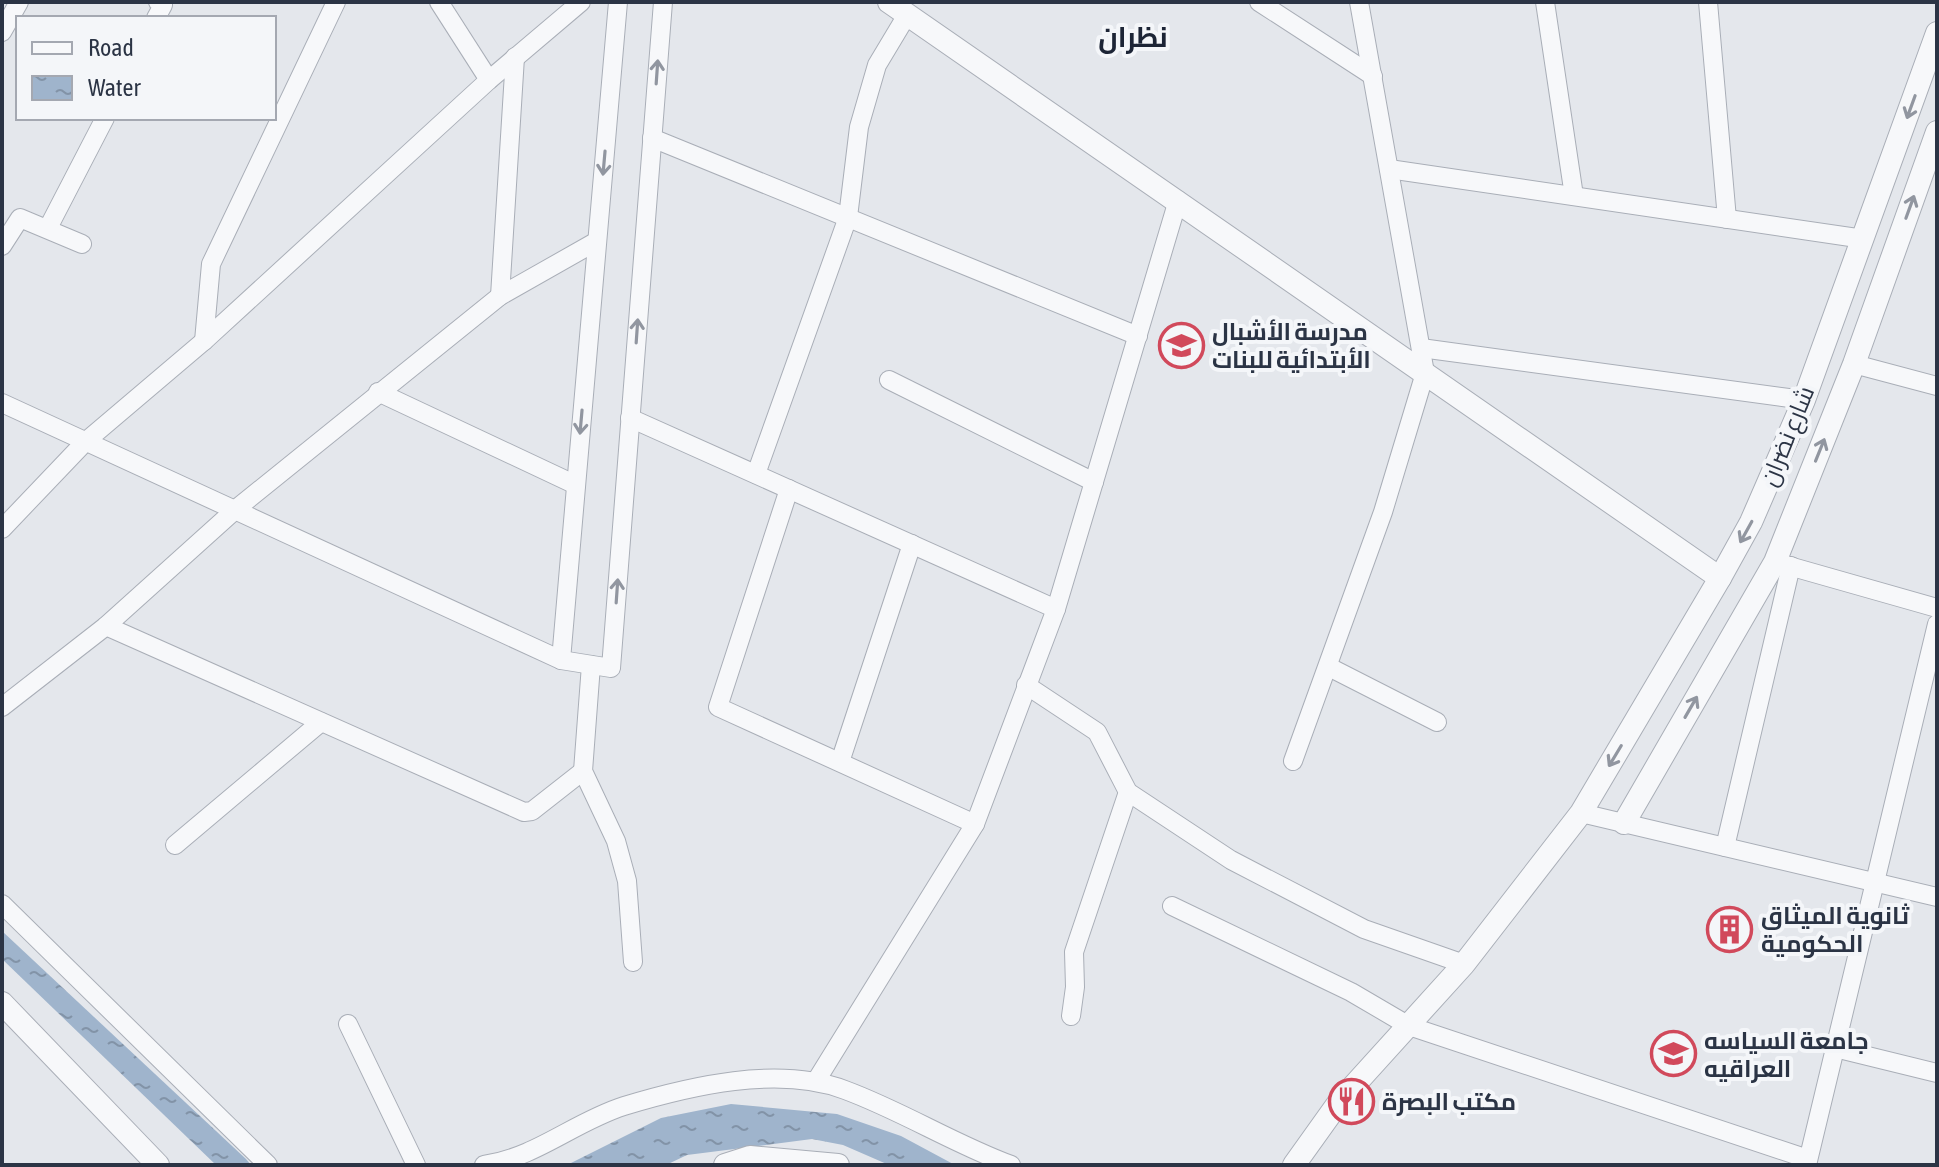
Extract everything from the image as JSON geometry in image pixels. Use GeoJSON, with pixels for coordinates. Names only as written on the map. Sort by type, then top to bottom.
{"type":"FeatureCollection","features":[{"type":"Feature","properties":{"kind":"street"},"geometry":{"type":"LineString","coordinates":[[2,32],[19,2]]}},
{"type":"Feature","properties":{"kind":"street"},"geometry":{"type":"LineString","coordinates":[[204,341],[211,264],[336,2]]}},
{"type":"Feature","properties":{"kind":"street"},"geometry":{"type":"LineString","coordinates":[[439,2],[489,80]]}},
{"type":"Feature","properties":{"kind":"street"},"geometry":{"type":"LineString","coordinates":[[2,529],[85,442],[204,341],[489,80],[581,2]]}},
{"type":"Feature","properties":{"kind":"street"},"geometry":{"type":"LineString","coordinates":[[561,660],[618,2]]}},
{"type":"Feature","properties":{"kind":"street"},"geometry":{"type":"LineString","coordinates":[[2,403],[561,660],[611,668],[663,2]]}},
{"type":"Feature","properties":{"kind":"street"},"geometry":{"type":"LineString","coordinates":[[889,2],[1720,578]]}},
{"type":"Feature","properties":{"kind":"street"},"geometry":{"type":"LineString","coordinates":[[1259,2],[1373,76]]}},
{"type":"Feature","properties":{"kind":"street"},"geometry":{"type":"LineString","coordinates":[[1293,761],[1329,667],[1425,373],[1359,2]]}},
{"type":"Feature","properties":{"kind":"street"},"geometry":{"type":"LineString","coordinates":[[1545,2],[1574,196]]}},
{"type":"Feature","properties":{"kind":"street"},"geometry":{"type":"LineString","coordinates":[[1708,2],[1727,219]]}},
{"type":"Feature","properties":{"kind":"street"},"geometry":{"type":"LineString","coordinates":[[756,474],[848,217],[859,127],[877,65],[907,15]]}},
{"type":"Feature","properties":{"kind":"street","name":"شارع نضران"},"geometry":{"type":"LineString","coordinates":[[1294,1165],[1339,1102],[1464,964],[1581,813],[1720,578],[1751,522],[1804,400],[1937,33]]}},
{"type":"Feature","properties":{"kind":"street"},"geometry":{"type":"LineString","coordinates":[[500,296],[515,57]]}},
{"type":"Feature","properties":{"kind":"street"},"geometry":{"type":"LineString","coordinates":[[48,228],[104,120]]}},
{"type":"Feature","properties":{"kind":"street","name":"شارع نضران"},"geometry":{"type":"LineString","coordinates":[[1624,823],[1783,564],[1937,132]]}},
{"type":"Feature","properties":{"kind":"street"},"geometry":{"type":"LineString","coordinates":[[652,138],[1138,336]]}},
{"type":"Feature","properties":{"kind":"street"},"geometry":{"type":"LineString","coordinates":[[1389,169],[1864,239]]}},
{"type":"Feature","properties":{"kind":"street"},"geometry":{"type":"LineString","coordinates":[[816,1081],[975,824],[1056,609],[1178,200]]}},
{"type":"Feature","properties":{"kind":"street"},"geometry":{"type":"LineString","coordinates":[[2,246],[17,219],[48,228],[82,244]]}},
{"type":"Feature","properties":{"kind":"street"},"geometry":{"type":"LineString","coordinates":[[2,707],[106,626],[236,509],[500,296],[597,241]]}},
{"type":"Feature","properties":{"kind":"street"},"geometry":{"type":"LineString","coordinates":[[1421,348],[1804,400]]}},
{"type":"Feature","properties":{"kind":"street"},"geometry":{"type":"LineString","coordinates":[[1819,356],[1937,386]]}},
{"type":"Feature","properties":{"kind":"street"},"geometry":{"type":"LineString","coordinates":[[889,380],[1094,482]]}},
{"type":"Feature","properties":{"kind":"street"},"geometry":{"type":"LineString","coordinates":[[378,392],[576,485]]}},
{"type":"Feature","properties":{"kind":"street"},"geometry":{"type":"LineString","coordinates":[[630,418],[1056,609]]}},
{"type":"Feature","properties":{"kind":"street"},"geometry":{"type":"LineString","coordinates":[[789,489],[718,707],[975,824]]}},
{"type":"Feature","properties":{"kind":"street"},"geometry":{"type":"LineString","coordinates":[[840,762],[912,544]]}},
{"type":"Feature","properties":{"kind":"street"},"geometry":{"type":"LineString","coordinates":[[1725,847],[1783,564],[1937,608]]}},
{"type":"Feature","properties":{"kind":"street"},"geometry":{"type":"LineString","coordinates":[[1172,906],[1351,992],[1409,1026],[1808,1162],[1937,624]]}},
{"type":"Feature","properties":{"kind":"street"},"geometry":{"type":"LineString","coordinates":[[106,626],[524,812],[532,811],[583,771]]}},
{"type":"Feature","properties":{"kind":"street"},"geometry":{"type":"LineString","coordinates":[[591,665],[583,771],[616,841],[627,881],[633,962]]}},
{"type":"Feature","properties":{"kind":"street"},"geometry":{"type":"LineString","coordinates":[[1329,667],[1437,722]]}},
{"type":"Feature","properties":{"kind":"street"},"geometry":{"type":"LineString","coordinates":[[1026,685],[1097,732],[1128,792],[1231,860],[1297,897],[1364,929],[1464,964]]}},
{"type":"Feature","properties":{"kind":"street"},"geometry":{"type":"LineString","coordinates":[[175,845],[321,722]]}},
{"type":"Feature","properties":{"kind":"street"},"geometry":{"type":"LineString","coordinates":[[1071,1016],[1075,987],[1074,952],[1128,792]]}},
{"type":"Feature","properties":{"kind":"street"},"geometry":{"type":"LineString","coordinates":[[1581,813],[1937,897]]}},
{"type":"Feature","properties":{"kind":"street"},"geometry":{"type":"LineString","coordinates":[[2,904],[268,1165]]}},
{"type":"Feature","properties":{"kind":"street"},"geometry":{"type":"LineString","coordinates":[[2,1003],[158,1165]]}},
{"type":"Feature","properties":{"kind":"street"},"geometry":{"type":"LineString","coordinates":[[348,1024],[416,1165]]}},
{"type":"Feature","properties":{"kind":"street"},"geometry":{"type":"LineString","coordinates":[[1835,1048],[1937,1073]]}},
{"type":"Feature","properties":{"kind":"street"},"geometry":{"type":"LineString","coordinates":[[484,1165],[508,1162],[540,1149],[614,1110],[692,1089],[753,1081],[816,1081],[845,1090],[957,1145],[1011,1165]]}},
{"type":"Feature","properties":{"kind":"street"},"geometry":{"type":"LineString","coordinates":[[725,1165],[750,1157],[838,1165]]}},
{"type":"Feature","properties":{"kind":"water"},"geometry":{"type":"Polygon","coordinates":[[[2,931],[251,1165],[216,1165],[2,959],[2,931]]]}},
{"type":"Feature","properties":{"kind":"water"},"geometry":{"type":"Polygon","coordinates":[[[731,1104],[837,1114],[901,1136],[955,1165],[889,1165],[843,1145],[812,1139],[687,1155],[666,1165],[567,1165],[661,1118],[731,1104]]]}},
{"type":"Feature","properties":{"kind":"place","name":"مدرسة الأشبال الأبتدائية للبنات"},"geometry":{"type":"Point","coordinates":[1181,345]}},
{"type":"Feature","properties":{"kind":"place","name":"ثانوية الميثاق الحكومية"},"geometry":{"type":"Point","coordinates":[1730,929]}},
{"type":"Feature","properties":{"kind":"place","name":"جامعة السياسه العراقيه"},"geometry":{"type":"Point","coordinates":[1673,1054]}},
{"type":"Feature","properties":{"kind":"place","name":"مكتب البصرة"},"geometry":{"type":"Point","coordinates":[1351,1101]}},
{"type":"Feature","properties":{"kind":"district","name":"نظران"},"geometry":{"type":"Point","coordinates":[1133,37]}}]}
